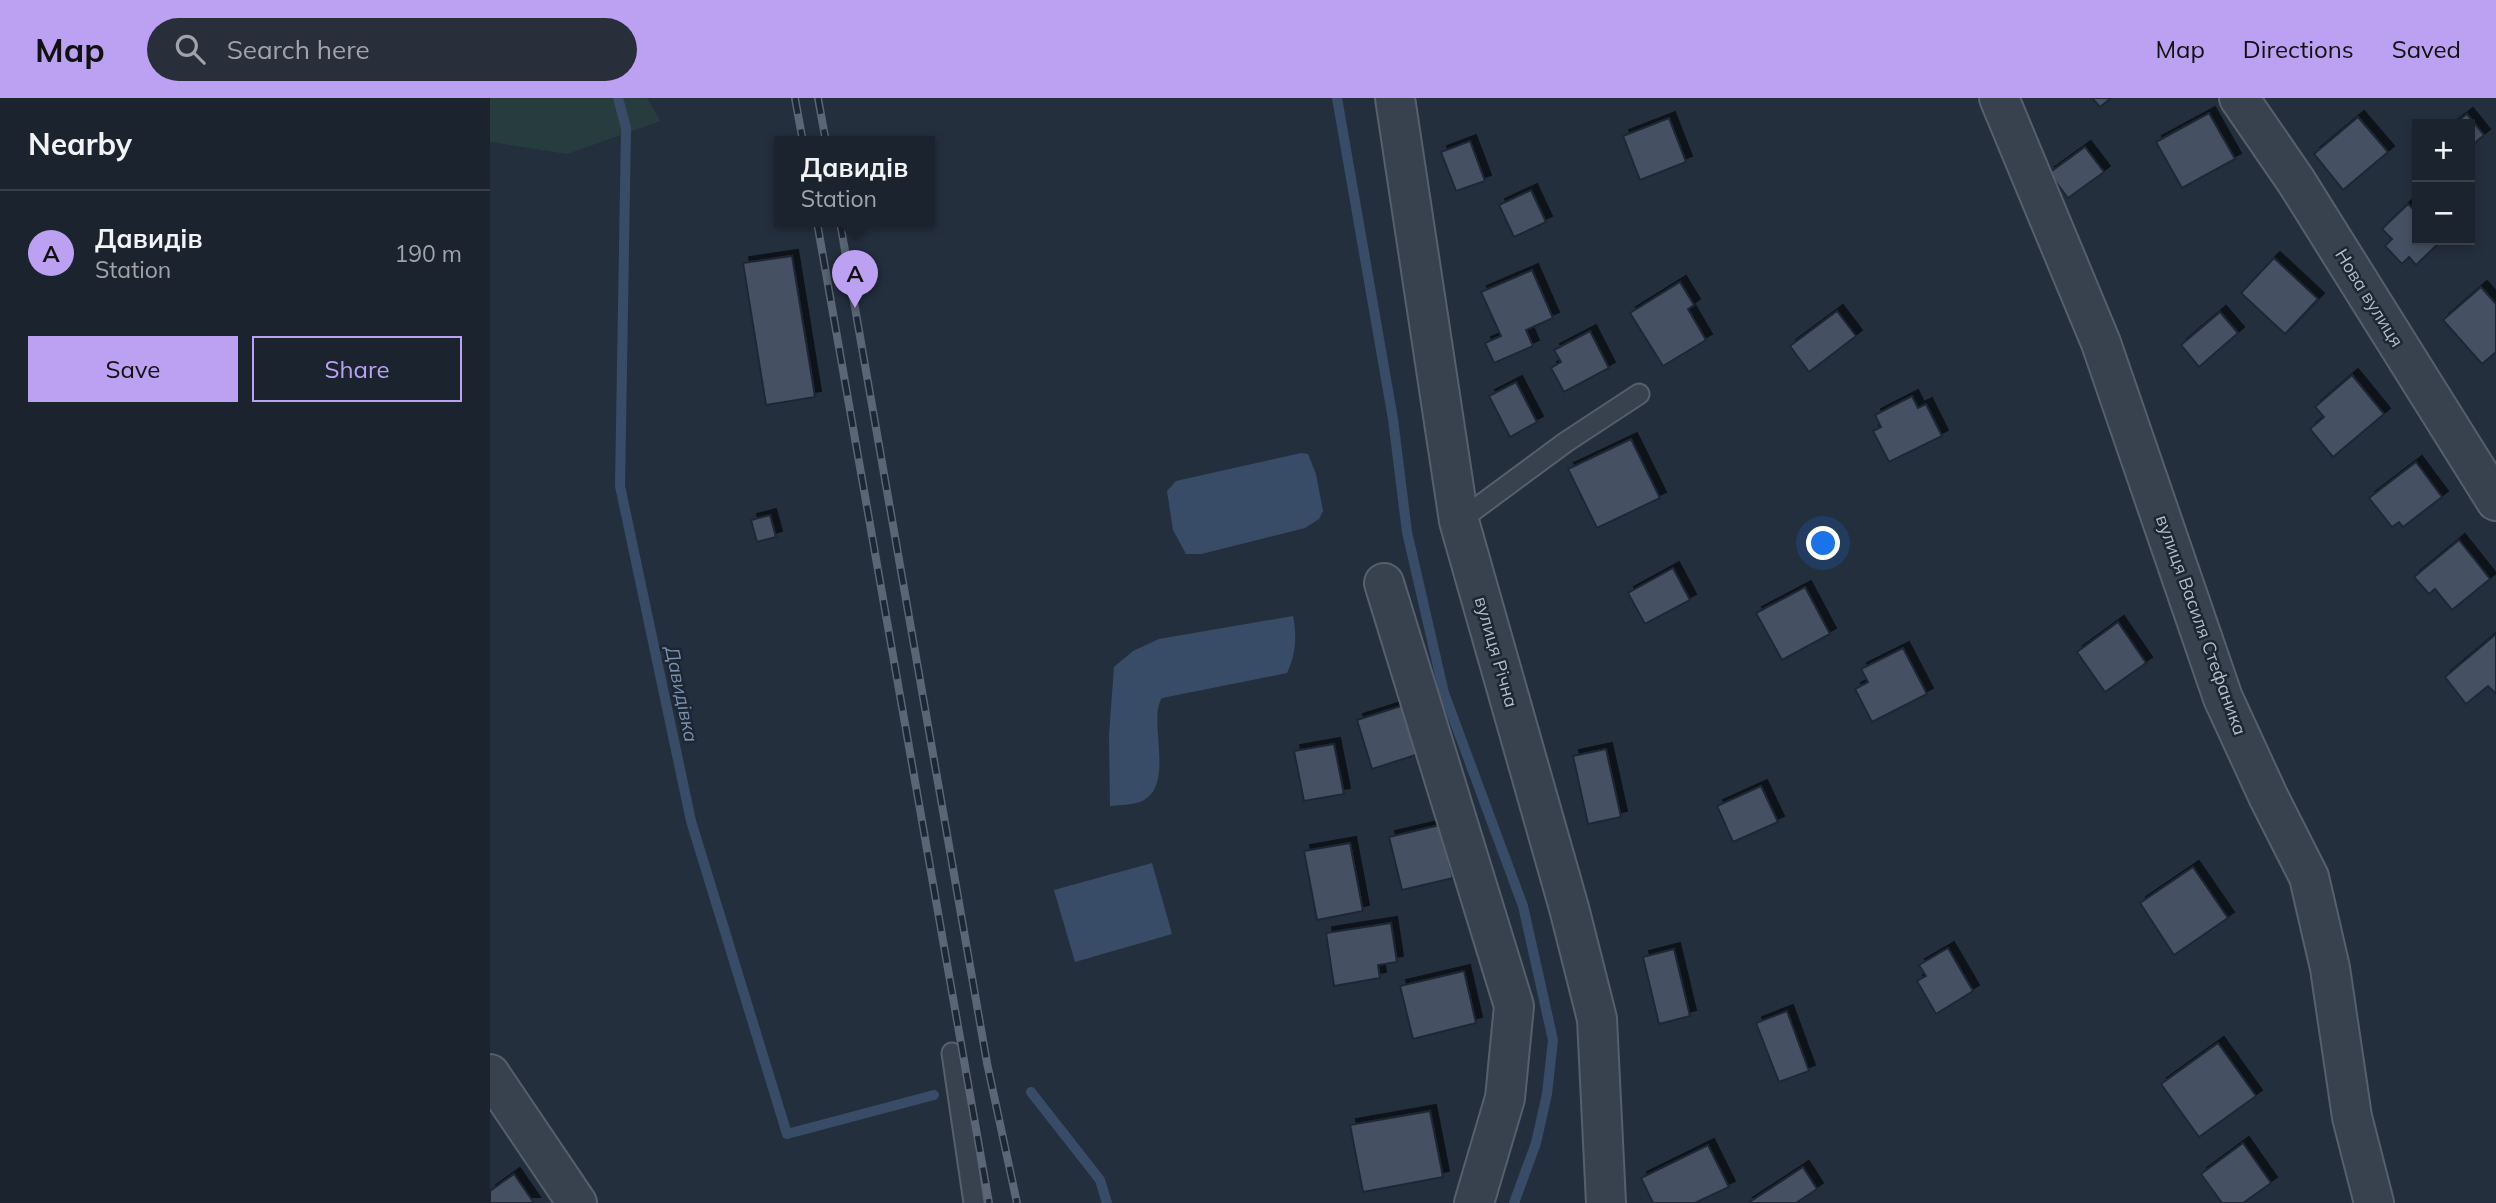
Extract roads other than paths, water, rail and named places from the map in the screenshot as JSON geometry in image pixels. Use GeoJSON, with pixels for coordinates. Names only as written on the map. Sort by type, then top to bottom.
{"type":"FeatureCollection","features":[{"type":"Feature","properties":{"kind":"street","name":"вулиця Річна"},"geometry":{"type":"LineString","coordinates":[[1395,98],[1459,521],[1569,908],[1597,1019],[1606,1203]]}},
{"type":"Feature","properties":{"kind":"street","name":"вулиця Василя Стефаника"},"geometry":{"type":"LineString","coordinates":[[1999,98],[2101,343],[2223,698],[2309,877],[2330,968],[2352,1117],[2374,1203]]}},
{"type":"Feature","properties":{"kind":"street","name":"Нова вулиця"},"geometry":{"type":"LineString","coordinates":[[2239,98],[2296,181],[2496,501]]}},
{"type":"Feature","properties":{"kind":"street"},"geometry":{"type":"LineString","coordinates":[[1384,583],[1514,1006],[1505,1098],[1474,1203]]}},
{"type":"Feature","properties":{"kind":"street"},"geometry":{"type":"LineString","coordinates":[[490,1074],[577,1203]]}},
{"type":"Feature","properties":{"kind":"lane"},"geometry":{"type":"LineString","coordinates":[[1459,521],[1566,442],[1639,394]]}},
{"type":"Feature","properties":{"kind":"lane"},"geometry":{"type":"LineString","coordinates":[[952,1053],[974,1203]]}},
{"type":"Feature","properties":{"kind":"water"},"geometry":{"type":"Polygon","coordinates":[[[1301,453],[1308,454],[1316,474],[1323,511],[1319,519],[1305,528],[1201,554],[1186,554],[1173,530],[1167,491],[1176,481],[1301,453]]]}},
{"type":"Feature","properties":{"kind":"water"},"geometry":{"type":"Polygon","coordinates":[[[1293,616],[1295,645],[1287,673],[1162,698],[1157,721],[1159,767],[1152,793],[1139,802],[1110,806],[1109,735],[1114,667],[1133,651],[1159,639],[1293,616]]]}},
{"type":"Feature","properties":{"kind":"water"},"geometry":{"type":"Polygon","coordinates":[[[1152,863],[1172,934],[1075,962],[1054,890],[1152,863]]]}},
{"type":"Feature","properties":{"kind":"waterway","name":"Давидівка"},"geometry":{"type":"LineString","coordinates":[[618,98],[626,128],[620,486],[691,821],[787,1134],[934,1095]]}},
{"type":"Feature","properties":{"kind":"waterway"},"geometry":{"type":"LineString","coordinates":[[1337,98],[1393,419],[1407,532],[1444,693],[1523,906],[1553,1040],[1547,1094],[1536,1143],[1514,1203]]}},
{"type":"Feature","properties":{"kind":"waterway","name":"Давидівка"},"geometry":{"type":"LineString","coordinates":[[1031,1092],[1100,1180],[1107,1203]]}},
{"type":"Feature","properties":{"kind":"railway"},"geometry":{"type":"LineString","coordinates":[[795,98],[802,136]]}},
{"type":"Feature","properties":{"kind":"railway"},"geometry":{"type":"LineString","coordinates":[[818,98],[825,136]]}},
{"type":"Feature","properties":{"kind":"railway"},"geometry":{"type":"LineString","coordinates":[[818,227],[989,1203]]}},
{"type":"Feature","properties":{"kind":"railway"},"geometry":{"type":"LineString","coordinates":[[841,227],[987,1063],[1017,1203]]}},
{"type":"Feature","properties":{"kind":"place","name":"Давидів"},"geometry":{"type":"Point","coordinates":[855,308]}}]}
